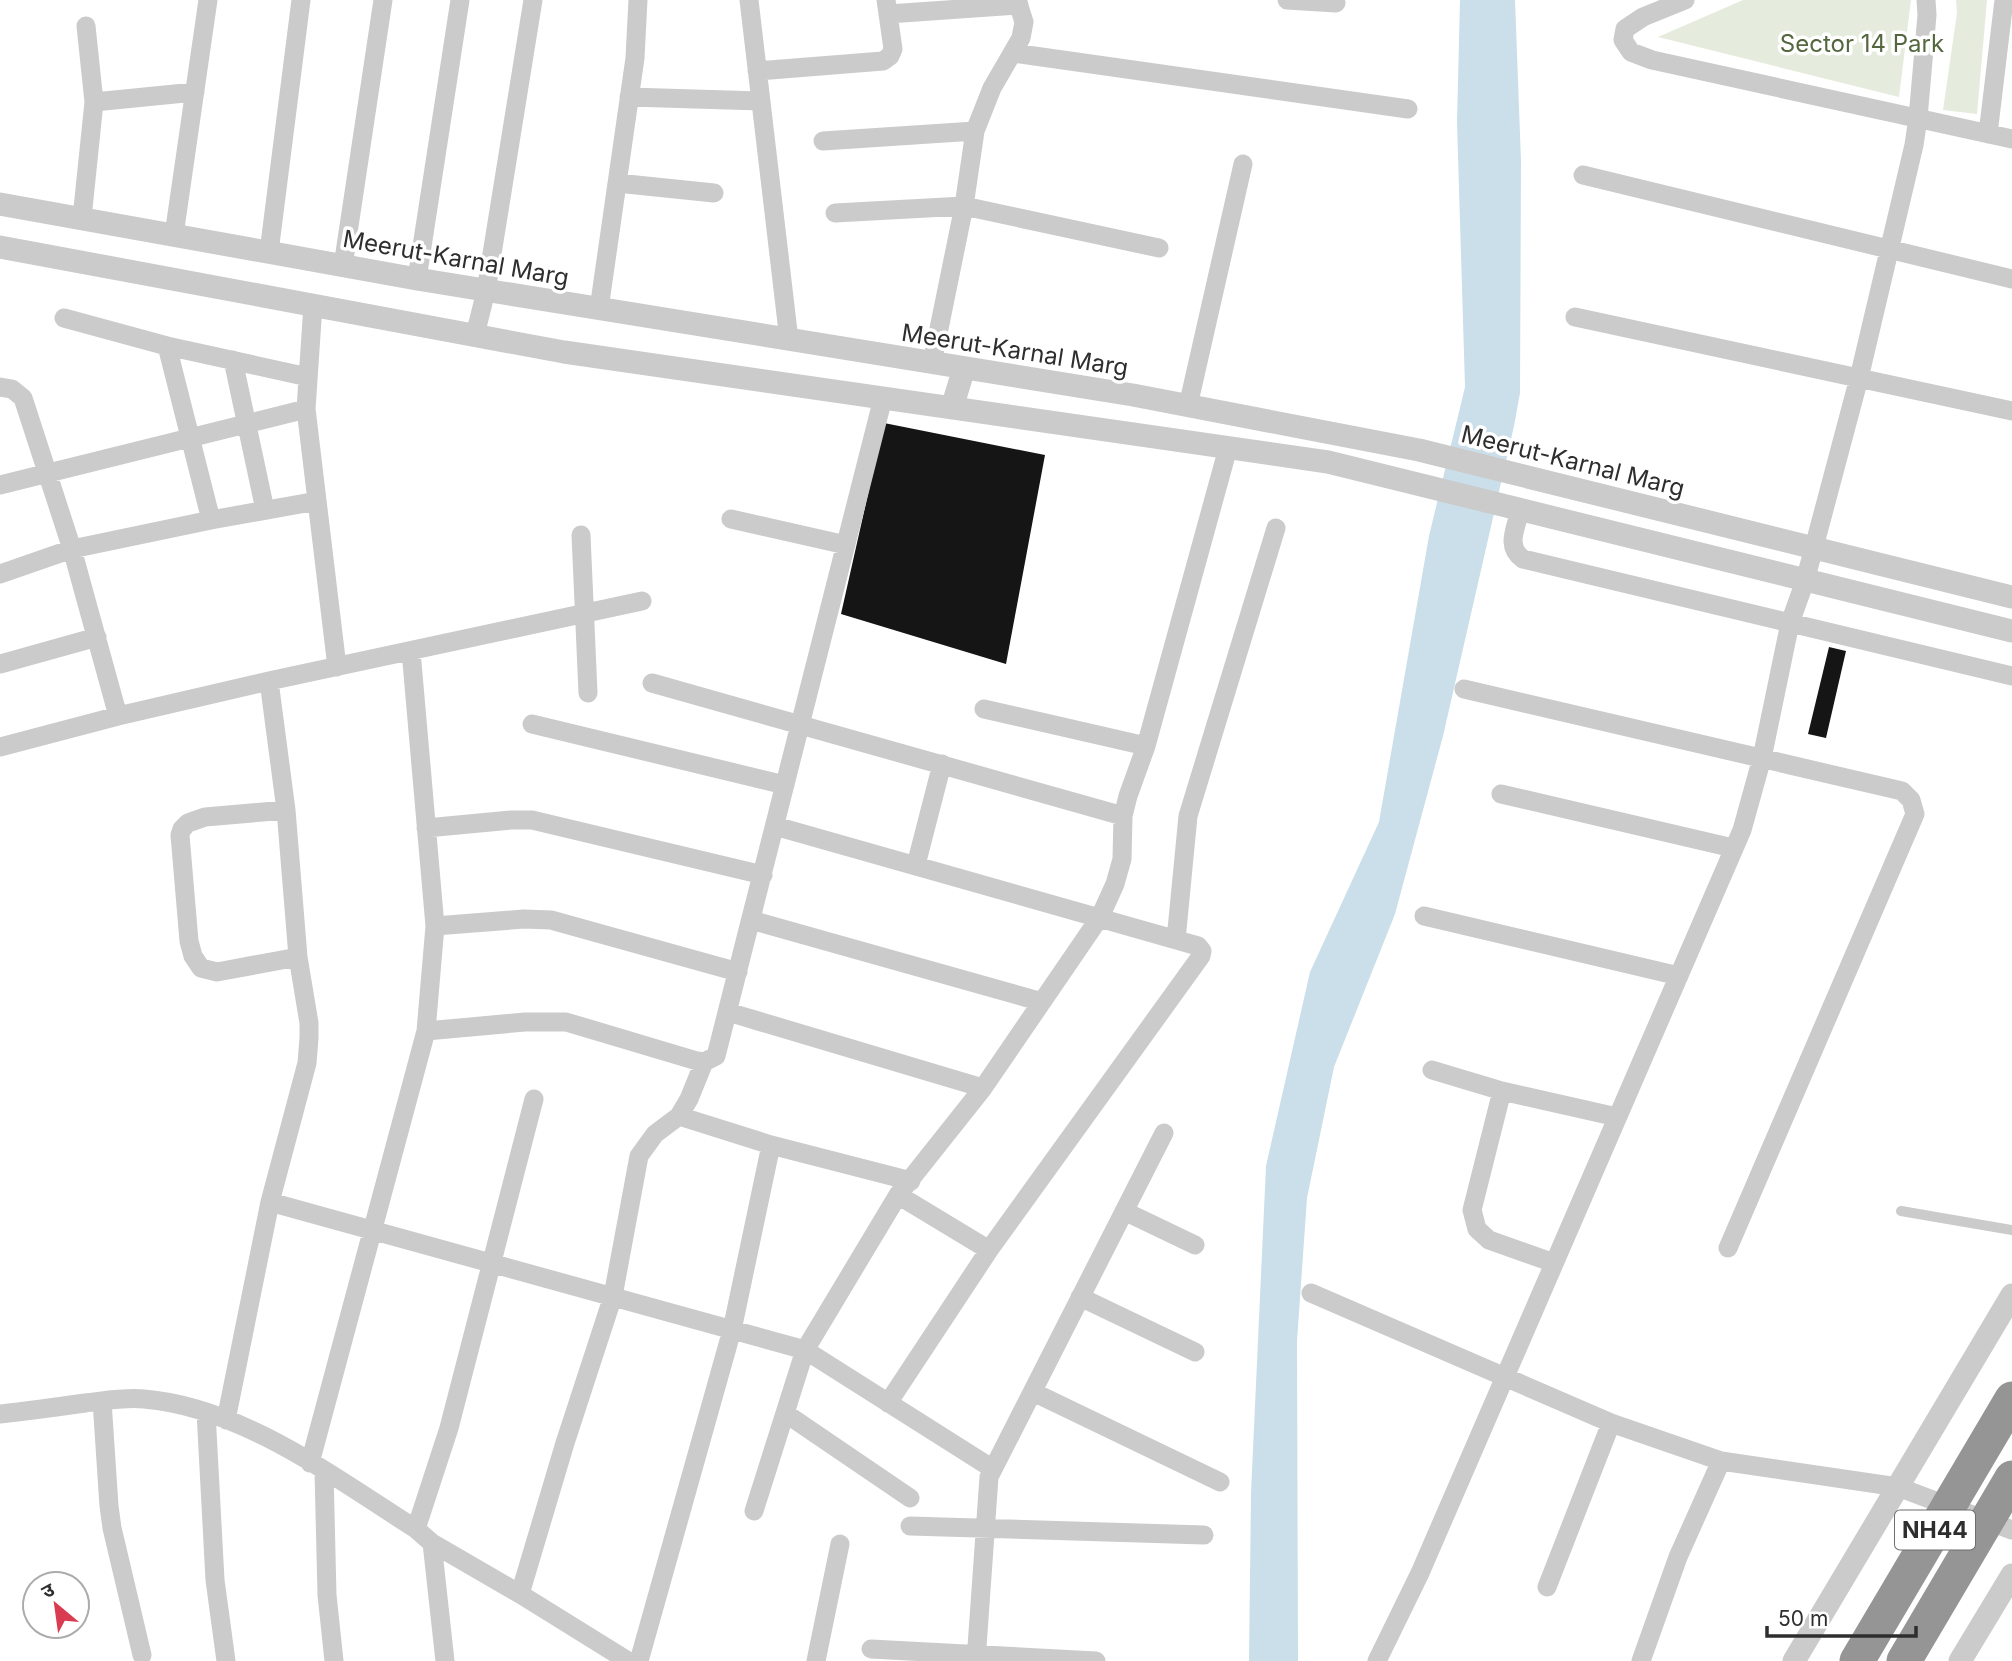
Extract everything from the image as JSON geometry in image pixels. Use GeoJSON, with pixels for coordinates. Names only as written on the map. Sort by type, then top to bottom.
{"type":"FeatureCollection","features":[{"type":"Feature","properties":{"kind":"highway","name":"NH44"},"geometry":{"type":"LineString","coordinates":[[1857,1661],[2012,1399]]}},
{"type":"Feature","properties":{"kind":"highway","name":"NH44"},"geometry":{"type":"LineString","coordinates":[[1904,1661],[2012,1478]]}},
{"type":"Feature","properties":{"kind":"street"},"geometry":{"type":"LineString","coordinates":[[174,235],[208,0]]}},
{"type":"Feature","properties":{"kind":"street"},"geometry":{"type":"LineString","coordinates":[[269,253],[301,0]]}},
{"type":"Feature","properties":{"kind":"street"},"geometry":{"type":"LineString","coordinates":[[343,266],[383,0]]}},
{"type":"Feature","properties":{"kind":"street"},"geometry":{"type":"LineString","coordinates":[[417,279],[460,0]]}},
{"type":"Feature","properties":{"kind":"street"},"geometry":{"type":"LineString","coordinates":[[475,335],[486,290],[533,0]]}},
{"type":"Feature","properties":{"kind":"street"},"geometry":{"type":"LineString","coordinates":[[599,309],[635,58],[638,0]]}},
{"type":"Feature","properties":{"kind":"street"},"geometry":{"type":"LineString","coordinates":[[749,0],[789,340]]}},
{"type":"Feature","properties":{"kind":"street"},"geometry":{"type":"LineString","coordinates":[[1287,0],[1336,3]]}},
{"type":"Feature","properties":{"kind":"street"},"geometry":{"type":"LineString","coordinates":[[1685,0],[1643,17],[1625,29],[1623,40],[1631,52],[1652,60],[2012,139]]}},
{"type":"Feature","properties":{"kind":"street"},"geometry":{"type":"LineString","coordinates":[[1377,1661],[1420,1573],[1742,830],[1762,758],[1790,623],[1805,581],[1859,378],[1889,249],[1918,118],[1926,0]]}},
{"type":"Feature","properties":{"kind":"street"},"geometry":{"type":"LineString","coordinates":[[1988,134],[2004,0]]}},
{"type":"Feature","properties":{"kind":"street"},"geometry":{"type":"LineString","coordinates":[[757,71],[883,61],[890,56],[893,49],[887,7],[1018,2],[1024,22],[1021,38],[992,88],[975,131],[964,206],[932,363]]}},
{"type":"Feature","properties":{"kind":"street"},"geometry":{"type":"LineString","coordinates":[[82,218],[94,102],[86,26]]}},
{"type":"Feature","properties":{"kind":"street"},"geometry":{"type":"LineString","coordinates":[[1013,53],[1408,109]]}},
{"type":"Feature","properties":{"kind":"street"},"geometry":{"type":"LineString","coordinates":[[94,102],[195,92]]}},
{"type":"Feature","properties":{"kind":"street"},"geometry":{"type":"LineString","coordinates":[[629,97],[761,101]]}},
{"type":"Feature","properties":{"kind":"street"},"geometry":{"type":"LineString","coordinates":[[823,141],[975,131]]}},
{"type":"Feature","properties":{"kind":"street"},"geometry":{"type":"LineString","coordinates":[[1188,406],[1243,164]]}},
{"type":"Feature","properties":{"kind":"street"},"geometry":{"type":"LineString","coordinates":[[1583,175],[2012,279]]}},
{"type":"Feature","properties":{"kind":"street"},"geometry":{"type":"LineString","coordinates":[[617,183],[714,193]]}},
{"type":"Feature","properties":{"kind":"street","name":"Meerut-Karnal Marg"},"geometry":{"type":"LineString","coordinates":[[0,204],[417,279],[1188,406],[1419,450],[2012,597]]}},
{"type":"Feature","properties":{"kind":"street"},"geometry":{"type":"LineString","coordinates":[[835,213],[964,206],[1159,248]]}},
{"type":"Feature","properties":{"kind":"street"},"geometry":{"type":"LineString","coordinates":[[0,247],[564,352],[1328,462],[2012,631]]}},
{"type":"Feature","properties":{"kind":"street"},"geometry":{"type":"LineString","coordinates":[[313,305],[306,410],[337,667]]}},
{"type":"Feature","properties":{"kind":"street"},"geometry":{"type":"LineString","coordinates":[[1575,317],[2012,411]]}},
{"type":"Feature","properties":{"kind":"street"},"geometry":{"type":"LineString","coordinates":[[64,318],[167,346],[308,377]]}},
{"type":"Feature","properties":{"kind":"street"},"geometry":{"type":"LineString","coordinates":[[167,346],[211,520]]}},
{"type":"Feature","properties":{"kind":"street"},"geometry":{"type":"LineString","coordinates":[[233,360],[265,510]]}},
{"type":"Feature","properties":{"kind":"street"},"geometry":{"type":"LineString","coordinates":[[952,408],[964,368]]}},
{"type":"Feature","properties":{"kind":"street"},"geometry":{"type":"LineString","coordinates":[[0,387],[12,389],[23,398],[72,549],[118,716]]}},
{"type":"Feature","properties":{"kind":"street"},"geometry":{"type":"LineString","coordinates":[[426,1031],[525,1022],[566,1022],[704,1062],[718,1053],[883,398]]}},
{"type":"Feature","properties":{"kind":"street"},"geometry":{"type":"LineString","coordinates":[[0,485],[306,410]]}},
{"type":"Feature","properties":{"kind":"street"},"geometry":{"type":"LineString","coordinates":[[754,1511],[805,1350],[904,1188],[983,1088],[1100,916],[1115,884],[1122,859],[1123,816],[1128,796],[1146,746],[1228,448]]}},
{"type":"Feature","properties":{"kind":"street"},"geometry":{"type":"LineString","coordinates":[[0,574],[72,549],[317,501]]}},
{"type":"Feature","properties":{"kind":"street"},"geometry":{"type":"LineString","coordinates":[[1516,509],[1512,545],[1516,554],[1523,559],[2012,676]]}},
{"type":"Feature","properties":{"kind":"street"},"geometry":{"type":"LineString","coordinates":[[730,519],[846,545]]}},
{"type":"Feature","properties":{"kind":"street"},"geometry":{"type":"LineString","coordinates":[[1176,940],[1188,817],[1276,528]]}},
{"type":"Feature","properties":{"kind":"street"},"geometry":{"type":"LineString","coordinates":[[581,536],[587,693]]}},
{"type":"Feature","properties":{"kind":"street"},"geometry":{"type":"LineString","coordinates":[[0,747],[269,681],[642,601]]}},
{"type":"Feature","properties":{"kind":"street"},"geometry":{"type":"LineString","coordinates":[[0,664],[97,637]]}},
{"type":"Feature","properties":{"kind":"street"},"geometry":{"type":"LineString","coordinates":[[334,1661],[317,1467],[373,1230],[426,1031],[435,926],[411,651]]}},
{"type":"Feature","properties":{"kind":"street"},"geometry":{"type":"LineString","coordinates":[[226,1420],[270,1202],[307,1063],[309,1023],[298,957],[286,810],[269,681]]}},
{"type":"Feature","properties":{"kind":"street"},"geometry":{"type":"LineString","coordinates":[[652,683],[1123,816]]}},
{"type":"Feature","properties":{"kind":"street"},"geometry":{"type":"LineString","coordinates":[[1464,689],[1902,791],[1911,800],[1915,814],[1728,1248]]}},
{"type":"Feature","properties":{"kind":"street"},"geometry":{"type":"LineString","coordinates":[[984,709],[1146,746]]}},
{"type":"Feature","properties":{"kind":"street"},"geometry":{"type":"LineString","coordinates":[[532,723],[785,785]]}},
{"type":"Feature","properties":{"kind":"street"},"geometry":{"type":"LineString","coordinates":[[916,865],[942,764]]}},
{"type":"Feature","properties":{"kind":"street"},"geometry":{"type":"LineString","coordinates":[[1501,794],[1733,848]]}},
{"type":"Feature","properties":{"kind":"street"},"geometry":{"type":"LineString","coordinates":[[286,810],[205,817],[188,822],[180,835],[189,941],[193,956],[201,968],[217,972],[298,957]]}},
{"type":"Feature","properties":{"kind":"street"},"geometry":{"type":"LineString","coordinates":[[426,828],[532,820],[763,875]]}},
{"type":"Feature","properties":{"kind":"street"},"geometry":{"type":"LineString","coordinates":[[775,825],[1100,916],[1198,946],[1202,951],[989,1250],[888,1403]]}},
{"type":"Feature","properties":{"kind":"street"},"geometry":{"type":"LineString","coordinates":[[1424,916],[1679,975]]}},
{"type":"Feature","properties":{"kind":"street"},"geometry":{"type":"LineString","coordinates":[[435,926],[524,919],[551,920],[738,972]]}},
{"type":"Feature","properties":{"kind":"street"},"geometry":{"type":"LineString","coordinates":[[751,920],[1042,1002]]}},
{"type":"Feature","properties":{"kind":"street"},"geometry":{"type":"LineString","coordinates":[[728,1013],[983,1088]]}},
{"type":"Feature","properties":{"kind":"street"},"geometry":{"type":"LineString","coordinates":[[520,1594],[613,1296],[639,1156],[655,1134],[679,1116],[690,1099],[704,1062]]}},
{"type":"Feature","properties":{"kind":"street"},"geometry":{"type":"LineString","coordinates":[[1432,1070],[1502,1091],[1617,1117]]}},
{"type":"Feature","properties":{"kind":"street"},"geometry":{"type":"LineString","coordinates":[[1502,1091],[1472,1210],[1477,1228],[1489,1240],[1554,1263]]}},
{"type":"Feature","properties":{"kind":"street"},"geometry":{"type":"LineString","coordinates":[[416,1529],[449,1428],[534,1099]]}},
{"type":"Feature","properties":{"kind":"street"},"geometry":{"type":"LineString","coordinates":[[679,1116],[904,1188],[989,1250]]}},
{"type":"Feature","properties":{"kind":"street"},"geometry":{"type":"LineString","coordinates":[[976,1658],[989,1477],[1164,1133]]}},
{"type":"Feature","properties":{"kind":"street"},"geometry":{"type":"LineString","coordinates":[[639,1661],[732,1329],[771,1145]]}},
{"type":"Feature","properties":{"kind":"street"},"geometry":{"type":"LineString","coordinates":[[270,1202],[805,1350],[993,1469]]}},
{"type":"Feature","properties":{"kind":"street"},"geometry":{"type":"LineString","coordinates":[[1124,1211],[1195,1245]]}},
{"type":"Feature","properties":{"kind":"street"},"geometry":{"type":"LineString","coordinates":[[1311,1293],[1611,1423],[1721,1461],[1898,1487],[2012,1530]]}},
{"type":"Feature","properties":{"kind":"street"},"geometry":{"type":"LineString","coordinates":[[1794,1661],[2012,1295]]}},
{"type":"Feature","properties":{"kind":"street"},"geometry":{"type":"LineString","coordinates":[[1080,1297],[1195,1352]]}},
{"type":"Feature","properties":{"kind":"street"},"geometry":{"type":"LineString","coordinates":[[1033,1392],[1220,1482]]}},
{"type":"Feature","properties":{"kind":"street"},"geometry":{"type":"LineString","coordinates":[[0,1414],[141,1398],[206,1412],[278,1443],[416,1529],[432,1543],[628,1661]]}},
{"type":"Feature","properties":{"kind":"street"},"geometry":{"type":"LineString","coordinates":[[102,1401],[109,1506],[142,1655]]}},
{"type":"Feature","properties":{"kind":"street"},"geometry":{"type":"LineString","coordinates":[[206,1412],[215,1580],[226,1661]]}},
{"type":"Feature","properties":{"kind":"street"},"geometry":{"type":"LineString","coordinates":[[785,1413],[910,1498]]}},
{"type":"Feature","properties":{"kind":"street"},"geometry":{"type":"LineString","coordinates":[[1547,1587],[1611,1423]]}},
{"type":"Feature","properties":{"kind":"street"},"geometry":{"type":"LineString","coordinates":[[1641,1661],[1678,1557],[1721,1461]]}},
{"type":"Feature","properties":{"kind":"street"},"geometry":{"type":"LineString","coordinates":[[910,1526],[1204,1535]]}},
{"type":"Feature","properties":{"kind":"street"},"geometry":{"type":"LineString","coordinates":[[432,1543],[445,1661]]}},
{"type":"Feature","properties":{"kind":"street"},"geometry":{"type":"LineString","coordinates":[[816,1661],[840,1544]]}},
{"type":"Feature","properties":{"kind":"street"},"geometry":{"type":"LineString","coordinates":[[1960,1661],[2012,1576]]}},
{"type":"Feature","properties":{"kind":"street"},"geometry":{"type":"LineString","coordinates":[[870,1649],[976,1658],[1096,1661]]}},
{"type":"Feature","properties":{"kind":"lane"},"geometry":{"type":"LineString","coordinates":[[1901,1211],[2012,1230]]}},
{"type":"Feature","properties":{"kind":"green space","name":"Sector 14 Park"},"geometry":{"type":"Polygon","coordinates":[[[1743,0],[1911,0],[1899,97],[1658,37],[1743,0]]]}},
{"type":"Feature","properties":{"kind":"green space","name":"Sector 14 Park"},"geometry":{"type":"Polygon","coordinates":[[[1956,0],[1987,0],[1977,114],[1943,110],[1957,13],[1956,0]]]}},
{"type":"Feature","properties":{"kind":"water"},"geometry":{"type":"Polygon","coordinates":[[[1460,0],[1515,0],[1521,161],[1520,393],[1443,736],[1395,914],[1334,1067],[1307,1198],[1297,1341],[1298,1661],[1249,1661],[1251,1493],[1266,1166],[1310,972],[1379,822],[1429,536],[1465,387],[1457,122],[1460,0]]]}},
{"type":"Feature","properties":{"kind":"building"},"geometry":{"type":"Polygon","coordinates":[[[884,423],[1045,455],[1006,664],[841,614],[884,423]]]}},
{"type":"Feature","properties":{"kind":"building"},"geometry":{"type":"Polygon","coordinates":[[[1829,647],[1846,651],[1826,738],[1808,734],[1829,647]]]}}]}
